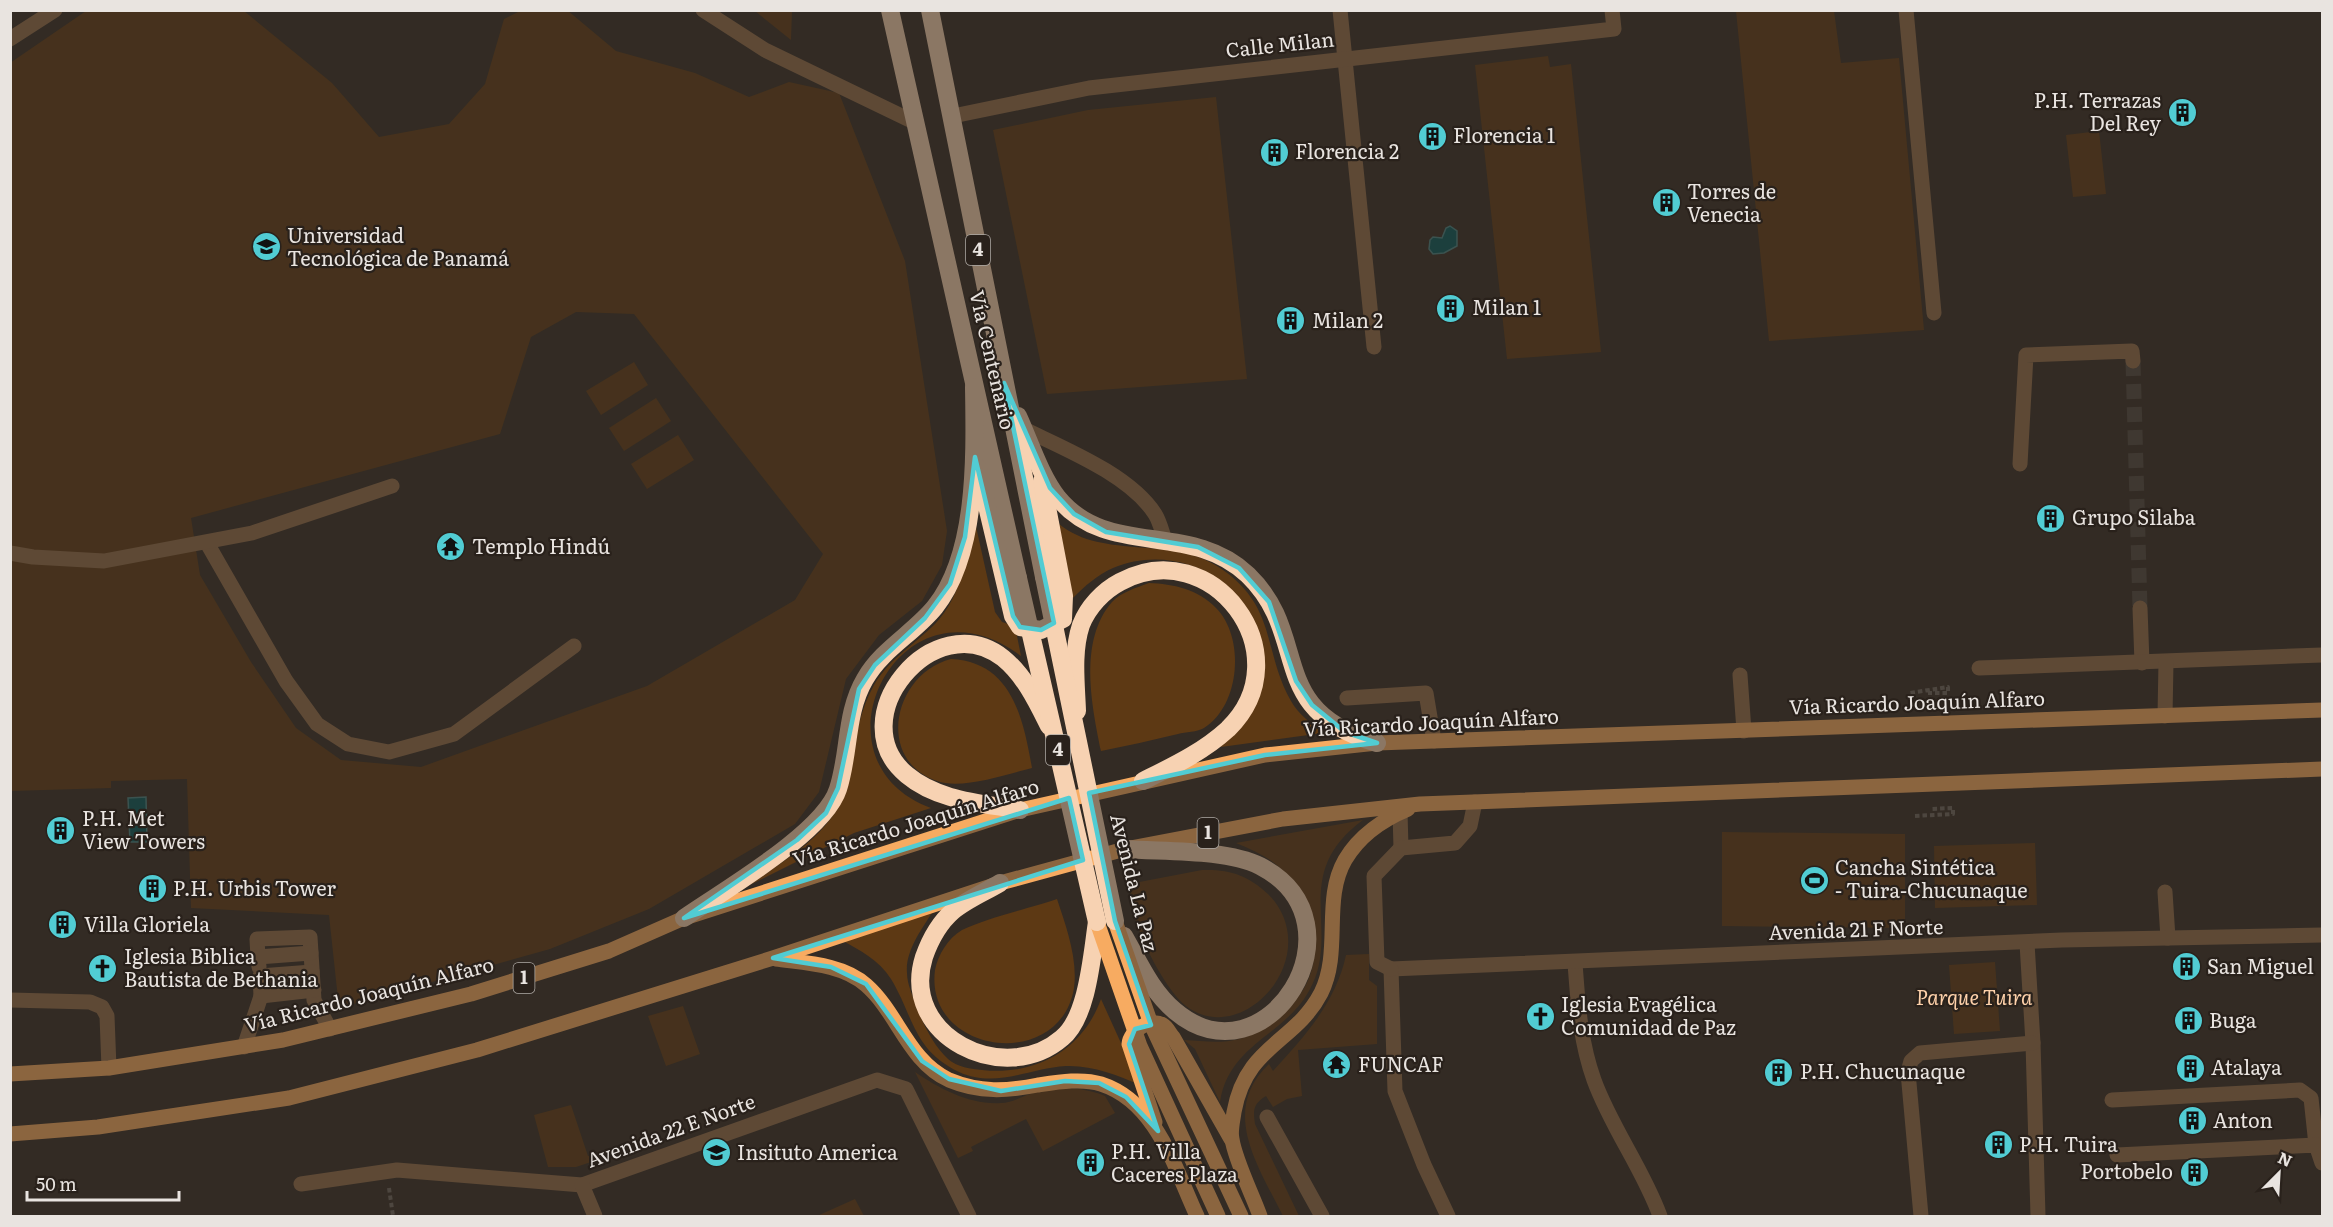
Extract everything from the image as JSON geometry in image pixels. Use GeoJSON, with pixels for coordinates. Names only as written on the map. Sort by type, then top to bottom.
{"type":"FeatureCollection","features":[{"type":"Feature","properties":{"kind":"highway","name":"Vía Centenario"},"geometry":{"type":"LineString","coordinates":[[890,10],[1055,739]]}},
{"type":"Feature","properties":{"kind":"highway","name":"Vía Centenario"},"geometry":{"type":"LineString","coordinates":[[930,10],[1044,577]]}},
{"type":"Feature","properties":{"kind":"highway"},"geometry":{"type":"LineString","coordinates":[[1004,383],[1050,488],[1083,521],[1106,532],[1185,543],[1210,551],[1249,577],[1269,602],[1277,619],[1296,681],[1312,705],[1322,716],[1345,732],[1377,743]]}},
{"type":"Feature","properties":{"kind":"highway"},"geometry":{"type":"LineString","coordinates":[[684,918],[797,840],[830,807],[842,773],[851,714],[859,689],[875,665],[934,608],[953,577],[965,537],[975,458],[974,387]]}},
{"type":"Feature","properties":{"kind":"highway"},"geometry":{"type":"LineString","coordinates":[[975,458],[1013,616],[1020,627],[1041,630],[1063,619],[1064,596],[1038,459]]}},
{"type":"Feature","properties":{"kind":"highway"},"geometry":{"type":"LineString","coordinates":[[1077,737],[1076,661],[1082,625],[1099,598],[1122,581],[1153,571],[1170,571],[1200,578],[1214,586],[1238,609],[1252,636],[1256,654],[1254,682],[1238,716],[1202,750],[1143,781]]}},
{"type":"Feature","properties":{"kind":"highway","name":"Avenida La Paz"},"geometry":{"type":"LineString","coordinates":[[1044,577],[1115,921]]}},
{"type":"Feature","properties":{"kind":"highway"},"geometry":{"type":"LineString","coordinates":[[1020,810],[944,795],[928,789],[906,774],[892,756],[884,735],[888,700],[900,678],[917,661],[940,648],[974,645],[1004,659],[1022,678],[1055,739]]}},
{"type":"Feature","properties":{"kind":"highway","name":"4"},"geometry":{"type":"LineString","coordinates":[[1055,739],[1097,922]]}},
{"type":"Feature","properties":{"kind":"highway"},"geometry":{"type":"LineString","coordinates":[[1115,921],[1154,990],[1181,1016],[1198,1026],[1212,1030],[1237,1029],[1255,1023],[1275,1011],[1290,995],[1305,965],[1308,942],[1305,922],[1290,890],[1271,873],[1247,861],[1219,856],[1125,849]]}},
{"type":"Feature","properties":{"kind":"highway"},"geometry":{"type":"LineString","coordinates":[[1000,883],[954,910],[932,938],[922,969],[922,1000],[932,1022],[953,1043],[994,1057],[1029,1056],[1063,1038],[1077,1016],[1087,984],[1097,922]]}},
{"type":"Feature","properties":{"kind":"main road","name":"Vía Ricardo Joaquín Alfaro"},"geometry":{"type":"LineString","coordinates":[[10,1074],[109,1068],[244,1047],[330,1029],[471,994],[609,951],[684,918],[1020,810],[1143,781],[1265,756],[1377,743],[2322,710]]}},
{"type":"Feature","properties":{"kind":"main road"},"geometry":{"type":"LineString","coordinates":[[1232,1139],[1237,1099],[1249,1071],[1271,1046],[1305,1016],[1315,1003],[1325,983],[1331,962],[1335,894],[1340,869],[1362,839],[1400,812],[1420,804],[2322,769]]}},
{"type":"Feature","properties":{"kind":"main road","name":"1"},"geometry":{"type":"LineString","coordinates":[[10,1134],[98,1128],[289,1098],[477,1050],[773,958],[1000,883],[1125,849],[1283,819],[1420,804]]}},
{"type":"Feature","properties":{"kind":"main road","name":"Avenida La Paz"},"geometry":{"type":"LineString","coordinates":[[1115,921],[1150,1024],[1241,1216]]}},
{"type":"Feature","properties":{"kind":"main road","name":"4"},"geometry":{"type":"LineString","coordinates":[[1097,922],[1140,1046],[1218,1216]]}},
{"type":"Feature","properties":{"kind":"main road"},"geometry":{"type":"LineString","coordinates":[[773,958],[831,967],[866,984],[922,1061],[949,1079],[981,1090],[1001,1092],[1065,1081],[1100,1083],[1126,1097],[1158,1131]]}},
{"type":"Feature","properties":{"kind":"main road"},"geometry":{"type":"LineString","coordinates":[[1197,1216],[1158,1131],[1129,1044],[1130,1036],[1135,1029],[1156,1023],[1164,1026],[1173,1037],[1232,1139],[1260,1216]]}},
{"type":"Feature","properties":{"kind":"street"},"geometry":{"type":"LineString","coordinates":[[10,39],[55,10]]}},
{"type":"Feature","properties":{"kind":"street"},"geometry":{"type":"LineString","coordinates":[[703,10],[765,50],[916,123]]}},
{"type":"Feature","properties":{"kind":"street"},"geometry":{"type":"LineString","coordinates":[[1340,10],[1374,347]]}},
{"type":"Feature","properties":{"kind":"street","name":"Calle Milan"},"geometry":{"type":"LineString","coordinates":[[953,116],[1089,88],[1614,29],[1612,10]]}},
{"type":"Feature","properties":{"kind":"street"},"geometry":{"type":"LineString","coordinates":[[1906,10],[1934,313]]}},
{"type":"Feature","properties":{"kind":"street"},"geometry":{"type":"LineString","coordinates":[[2020,464],[2026,355],[2132,351],[2133,361]]}},
{"type":"Feature","properties":{"kind":"street"},"geometry":{"type":"LineString","coordinates":[[1024,429],[1094,464],[1135,492],[1156,516],[1165,540]]}},
{"type":"Feature","properties":{"kind":"street"},"geometry":{"type":"LineString","coordinates":[[10,553],[33,557],[105,561],[252,533],[392,486]]}},
{"type":"Feature","properties":{"kind":"street"},"geometry":{"type":"LineString","coordinates":[[207,543],[286,681],[317,724],[348,744],[389,752],[454,734],[574,646]]}},
{"type":"Feature","properties":{"kind":"street"},"geometry":{"type":"LineString","coordinates":[[2140,608],[2142,663]]}},
{"type":"Feature","properties":{"kind":"street"},"geometry":{"type":"LineString","coordinates":[[1979,668],[2322,655]]}},
{"type":"Feature","properties":{"kind":"street"},"geometry":{"type":"LineString","coordinates":[[2165,716],[2166,662]]}},
{"type":"Feature","properties":{"kind":"street"},"geometry":{"type":"LineString","coordinates":[[1740,675],[1744,731]]}},
{"type":"Feature","properties":{"kind":"street"},"geometry":{"type":"LineString","coordinates":[[1347,698],[1426,693],[1434,741]]}},
{"type":"Feature","properties":{"kind":"street"},"geometry":{"type":"LineString","coordinates":[[1448,1216],[1424,1165],[1395,1091],[1391,969],[1377,962],[1374,876],[1401,848],[1455,843],[1470,826],[1475,802]]}},
{"type":"Feature","properties":{"kind":"street"},"geometry":{"type":"LineString","coordinates":[[1400,812],[1401,848]]}},
{"type":"Feature","properties":{"kind":"street"},"geometry":{"type":"LineString","coordinates":[[2165,892],[2168,938]]}},
{"type":"Feature","properties":{"kind":"street","name":"Avenida 21 F Norte"},"geometry":{"type":"LineString","coordinates":[[1391,969],[2168,938],[2322,935]]}},
{"type":"Feature","properties":{"kind":"street"},"geometry":{"type":"LineString","coordinates":[[244,1047],[261,996],[257,939],[310,937],[314,1000],[330,1029]]}},
{"type":"Feature","properties":{"kind":"street"},"geometry":{"type":"LineString","coordinates":[[2027,944],[2033,1043],[2038,1216]]}},
{"type":"Feature","properties":{"kind":"street"},"geometry":{"type":"LineString","coordinates":[[1575,963],[1579,1029],[1594,1081],[1652,1194],[1660,1216]]}},
{"type":"Feature","properties":{"kind":"street"},"geometry":{"type":"LineString","coordinates":[[260,976],[312,972]]}},
{"type":"Feature","properties":{"kind":"street"},"geometry":{"type":"LineString","coordinates":[[261,996],[314,990]]}},
{"type":"Feature","properties":{"kind":"street"},"geometry":{"type":"LineString","coordinates":[[10,1000],[90,1002],[102,1007],[107,1016],[109,1068]]}},
{"type":"Feature","properties":{"kind":"street"},"geometry":{"type":"LineString","coordinates":[[1922,1216],[1908,1072],[1911,1061],[1920,1053],[2033,1043]]}},
{"type":"Feature","properties":{"kind":"street","name":"Avenida 22 E Norte"},"geometry":{"type":"LineString","coordinates":[[301,1184],[397,1170],[582,1185],[877,1080],[906,1089],[969,1216]]}},
{"type":"Feature","properties":{"kind":"street"},"geometry":{"type":"LineString","coordinates":[[2112,1100],[2300,1090],[2311,1098],[2316,1145],[2322,1163]]}},
{"type":"Feature","properties":{"kind":"street"},"geometry":{"type":"LineString","coordinates":[[1267,1117],[1322,1216]]}},
{"type":"Feature","properties":{"kind":"street"},"geometry":{"type":"LineString","coordinates":[[2117,1155],[2316,1145]]}},
{"type":"Feature","properties":{"kind":"street"},"geometry":{"type":"LineString","coordinates":[[582,1185],[595,1216]]}},
{"type":"Feature","properties":{"kind":"path"},"geometry":{"type":"LineString","coordinates":[[1910,700],[1910,693],[1948,687],[1948,693],[1928,693]]}},
{"type":"Feature","properties":{"kind":"path"},"geometry":{"type":"LineString","coordinates":[[1915,816],[1953,814],[1953,807],[1930,808]]}},
{"type":"Feature","properties":{"kind":"path"},"geometry":{"type":"LineString","coordinates":[[387,1171],[393,1216]]}},
{"type":"Feature","properties":{"kind":"highlighted area"},"geometry":{"type":"Polygon","coordinates":[[[1004,383],[1050,488],[1074,514],[1106,532],[1198,547],[1239,568],[1269,602],[1296,681],[1312,705],[1345,732],[1377,743],[1265,755],[1089,793],[1115,921],[1151,1025],[1135,1029],[1129,1044],[1158,1131],[1126,1097],[1099,1083],[1065,1081],[1001,1091],[949,1079],[922,1061],[866,984],[831,967],[773,958],[1083,860],[1069,798],[684,918],[797,840],[826,813],[838,788],[859,689],[875,665],[925,618],[950,584],[965,537],[975,457],[1013,616],[1020,627],[1041,630],[1054,623],[1004,383]]]}},
{"type":"Feature","properties":{"kind":"green space"},"geometry":{"type":"Polygon","coordinates":[[[567,10],[616,51],[695,73],[749,97],[789,82],[839,93],[905,261],[947,531],[942,565],[922,601],[879,635],[846,679],[819,792],[795,824],[649,909],[550,949],[339,1008],[329,915],[191,908],[187,779],[111,781],[111,788],[11,791],[10,63],[86,11],[244,11],[332,83],[379,137],[449,124],[485,84],[504,19],[520,11],[567,10]],[[576,312],[531,337],[500,434],[191,518],[200,575],[251,662],[296,728],[341,760],[421,767],[647,686],[795,600],[823,554],[634,314],[576,312]]]}},
{"type":"Feature","properties":{"kind":"green space"},"geometry":{"type":"Polygon","coordinates":[[[755,11],[792,11],[791,40],[755,11]]]}},
{"type":"Feature","properties":{"kind":"green space"},"geometry":{"type":"Polygon","coordinates":[[[1736,11],[1834,11],[1841,63],[1899,58],[1924,330],[1769,341],[1736,11]]]}},
{"type":"Feature","properties":{"kind":"green space"},"geometry":{"type":"Polygon","coordinates":[[[1548,56],[1550,67],[1571,64],[1601,352],[1507,359],[1475,65],[1548,56]]]}},
{"type":"Feature","properties":{"kind":"green space"},"geometry":{"type":"Polygon","coordinates":[[[1216,97],[1247,379],[1047,394],[993,130],[1088,110],[1216,97]]]}},
{"type":"Feature","properties":{"kind":"green space"},"geometry":{"type":"Polygon","coordinates":[[[2099,131],[2106,194],[2073,197],[2066,135],[2099,131]]]}},
{"type":"Feature","properties":{"kind":"green space"},"geometry":{"type":"Polygon","coordinates":[[[634,362],[648,385],[601,415],[586,391],[634,362]]]}},
{"type":"Feature","properties":{"kind":"green space"},"geometry":{"type":"Polygon","coordinates":[[[656,398],[671,421],[624,451],[609,428],[656,398]]]}},
{"type":"Feature","properties":{"kind":"green space"},"geometry":{"type":"Polygon","coordinates":[[[678,435],[694,460],[647,489],[631,464],[678,435]]]}},
{"type":"Feature","properties":{"kind":"green space"},"geometry":{"type":"Polygon","coordinates":[[[973,513],[995,612],[1002,622],[1015,626],[1021,656],[977,634],[938,635],[906,652],[883,680],[871,715],[874,752],[893,784],[931,808],[854,833],[750,885],[809,842],[833,815],[848,781],[857,732],[868,696],[887,667],[935,624],[945,612],[963,572],[973,513]]]}},
{"type":"Feature","properties":{"kind":"green space"},"geometry":{"type":"Polygon","coordinates":[[[1059,524],[1077,535],[1097,542],[1183,553],[1204,559],[1223,570],[1240,585],[1261,615],[1282,683],[1294,706],[1323,733],[1221,747],[1220,744],[1244,721],[1251,707],[1259,656],[1259,638],[1251,616],[1238,597],[1222,582],[1202,570],[1181,563],[1159,560],[1136,561],[1113,568],[1092,581],[1073,598],[1059,524]]]}},
{"type":"Feature","properties":{"kind":"green space"},"geometry":{"type":"Polygon","coordinates":[[[1149,583],[1185,589],[1201,596],[1216,608],[1232,636],[1235,670],[1232,688],[1226,704],[1204,728],[1101,751],[1090,674],[1095,635],[1101,618],[1112,602],[1124,593],[1149,583]]]}},
{"type":"Feature","properties":{"kind":"green space"},"geometry":{"type":"Polygon","coordinates":[[[951,659],[972,662],[988,670],[1001,682],[1018,712],[1032,768],[984,780],[959,784],[947,783],[937,781],[917,770],[905,755],[899,737],[899,718],[905,699],[916,681],[931,668],[951,659]]]}},
{"type":"Feature","properties":{"kind":"green space"},"geometry":{"type":"Polygon","coordinates":[[[1363,820],[1341,841],[1328,861],[1322,882],[1321,947],[1318,969],[1309,991],[1286,1019],[1246,1053],[1234,1067],[1225,1082],[1220,1102],[1195,1049],[1184,1040],[1232,1041],[1266,1027],[1291,1006],[1301,994],[1313,965],[1314,950],[1303,905],[1293,882],[1271,861],[1236,843],[1363,820]]]}},
{"type":"Feature","properties":{"kind":"green space","name":"Cancha Sintética - Tuira-Chucunaque"},"geometry":{"type":"Polygon","coordinates":[[[1722,832],[1905,834],[1905,928],[1722,926],[1722,832]]]}},
{"type":"Feature","properties":{"kind":"green space"},"geometry":{"type":"Polygon","coordinates":[[[2035,843],[2037,905],[1935,908],[1934,846],[2035,843]]]}},
{"type":"Feature","properties":{"kind":"green space"},"geometry":{"type":"Polygon","coordinates":[[[1202,870],[1238,874],[1253,882],[1268,894],[1284,918],[1288,943],[1283,967],[1271,989],[1253,1006],[1232,1016],[1209,1016],[1186,1006],[1179,999],[1164,980],[1151,956],[1140,934],[1133,909],[1129,884],[1202,870]]]}},
{"type":"Feature","properties":{"kind":"green space"},"geometry":{"type":"Polygon","coordinates":[[[1057,899],[1070,943],[1075,977],[1074,988],[1064,1015],[1045,1033],[1021,1042],[995,1042],[970,1035],[950,1020],[937,998],[935,970],[948,942],[957,933],[972,926],[1057,899]]]}},
{"type":"Feature","properties":{"kind":"green space"},"geometry":{"type":"Polygon","coordinates":[[[933,911],[911,948],[907,978],[926,1029],[948,1059],[960,1066],[982,1070],[1002,1071],[1038,1064],[1055,1056],[1082,1032],[1093,1017],[1101,999],[1140,1085],[1104,1071],[1076,1066],[986,1079],[959,1072],[932,1054],[916,1032],[899,993],[886,972],[869,956],[841,940],[933,911]]]}},
{"type":"Feature","properties":{"kind":"green space"},"geometry":{"type":"Polygon","coordinates":[[[1369,954],[1369,980],[1377,986],[1377,1044],[1298,1050],[1302,1096],[1287,1099],[1273,1107],[1266,1096],[1255,1108],[1255,1124],[1299,1216],[1283,1216],[1255,1159],[1248,1139],[1245,1120],[1247,1101],[1254,1082],[1269,1064],[1273,1071],[1318,1018],[1335,988],[1346,955],[1369,954]]]}},
{"type":"Feature","properties":{"kind":"green space","name":"Parque Tuira"},"geometry":{"type":"Polygon","coordinates":[[[1995,962],[2000,1031],[1954,1034],[1949,965],[1995,962]]]}},
{"type":"Feature","properties":{"kind":"green space"},"geometry":{"type":"Polygon","coordinates":[[[683,1006],[700,1054],[666,1066],[648,1016],[683,1006]]]}},
{"type":"Feature","properties":{"kind":"green space"},"geometry":{"type":"Polygon","coordinates":[[[915,1072],[956,1095],[989,1103],[1008,1102],[1047,1090],[1066,1088],[1086,1090],[1105,1096],[1115,1113],[1043,1151],[1026,1119],[971,1147],[973,1151],[958,1158],[915,1072]]]}},
{"type":"Feature","properties":{"kind":"green space"},"geometry":{"type":"Polygon","coordinates":[[[571,1105],[588,1156],[598,1153],[600,1159],[576,1167],[548,1167],[534,1115],[571,1105]]]}},
{"type":"Feature","properties":{"kind":"green space"},"geometry":{"type":"Polygon","coordinates":[[[855,1199],[864,1216],[817,1216],[855,1199]]]}},
{"type":"Feature","properties":{"kind":"water"},"geometry":{"type":"Polygon","coordinates":[[[1450,226],[1457,231],[1457,246],[1444,253],[1433,254],[1429,249],[1430,240],[1433,237],[1442,238],[1446,228],[1450,226]]]}},
{"type":"Feature","properties":{"kind":"water"},"geometry":{"type":"Polygon","coordinates":[[[146,797],[147,842],[130,842],[128,798],[146,797]]]}},
{"type":"Feature","properties":{"kind":"tunnel"},"geometry":{"type":"LineString","coordinates":[[2133,361],[2140,608]]}},
{"type":"Feature","properties":{"kind":"place","name":"P.H. Terrazas Del Rey"},"geometry":{"type":"Point","coordinates":[2182,113]}},
{"type":"Feature","properties":{"kind":"place","name":"Florencia 1"},"geometry":{"type":"Point","coordinates":[1432,136]}},
{"type":"Feature","properties":{"kind":"place","name":"Florencia 2"},"geometry":{"type":"Point","coordinates":[1274,152]}},
{"type":"Feature","properties":{"kind":"place","name":"Torres de Venecia"},"geometry":{"type":"Point","coordinates":[1666,203]}},
{"type":"Feature","properties":{"kind":"place","name":"Universidad Tecnológica de Panamá"},"geometry":{"type":"Point","coordinates":[266,247]}},
{"type":"Feature","properties":{"kind":"place","name":"Milan 1"},"geometry":{"type":"Point","coordinates":[1451,308]}},
{"type":"Feature","properties":{"kind":"place","name":"Milan 2"},"geometry":{"type":"Point","coordinates":[1291,321]}},
{"type":"Feature","properties":{"kind":"place","name":"Grupo Silaba"},"geometry":{"type":"Point","coordinates":[2051,518]}},
{"type":"Feature","properties":{"kind":"place","name":"Templo Hindú"},"geometry":{"type":"Point","coordinates":[451,547]}},
{"type":"Feature","properties":{"kind":"place","name":"P.H. Met View Towers"},"geometry":{"type":"Point","coordinates":[61,830]}},
{"type":"Feature","properties":{"kind":"place","name":"Cancha Sintética - Tuira-Chucunaque"},"geometry":{"type":"Point","coordinates":[1814,880]}},
{"type":"Feature","properties":{"kind":"place","name":"P.H. Urbis Tower"},"geometry":{"type":"Point","coordinates":[152,889]}},
{"type":"Feature","properties":{"kind":"place","name":"Villa Gloriela"},"geometry":{"type":"Point","coordinates":[63,925]}},
{"type":"Feature","properties":{"kind":"place","name":"San Miguel"},"geometry":{"type":"Point","coordinates":[2186,967]}},
{"type":"Feature","properties":{"kind":"place","name":"Iglesia Biblica Bautista de Bethania"},"geometry":{"type":"Point","coordinates":[103,968]}},
{"type":"Feature","properties":{"kind":"place","name":"Iglesia Evagélica Comunidad de Paz"},"geometry":{"type":"Point","coordinates":[1540,1016]}},
{"type":"Feature","properties":{"kind":"place","name":"Buga"},"geometry":{"type":"Point","coordinates":[2188,1021]}},
{"type":"Feature","properties":{"kind":"place","name":"FUNCAF"},"geometry":{"type":"Point","coordinates":[1337,1065]}},
{"type":"Feature","properties":{"kind":"place","name":"Atalaya"},"geometry":{"type":"Point","coordinates":[2190,1068]}},
{"type":"Feature","properties":{"kind":"place","name":"P.H. Chucunaque"},"geometry":{"type":"Point","coordinates":[1779,1072]}},
{"type":"Feature","properties":{"kind":"place","name":"Anton"},"geometry":{"type":"Point","coordinates":[2192,1121]}},
{"type":"Feature","properties":{"kind":"place","name":"P.H. Tuira"},"geometry":{"type":"Point","coordinates":[1998,1145]}},
{"type":"Feature","properties":{"kind":"place","name":"Insituto America"},"geometry":{"type":"Point","coordinates":[716,1153]}},
{"type":"Feature","properties":{"kind":"place","name":"P.H. Villa Caceres Plaza"},"geometry":{"type":"Point","coordinates":[1090,1163]}},
{"type":"Feature","properties":{"kind":"place","name":"Portobelo"},"geometry":{"type":"Point","coordinates":[2194,1172]}}]}
